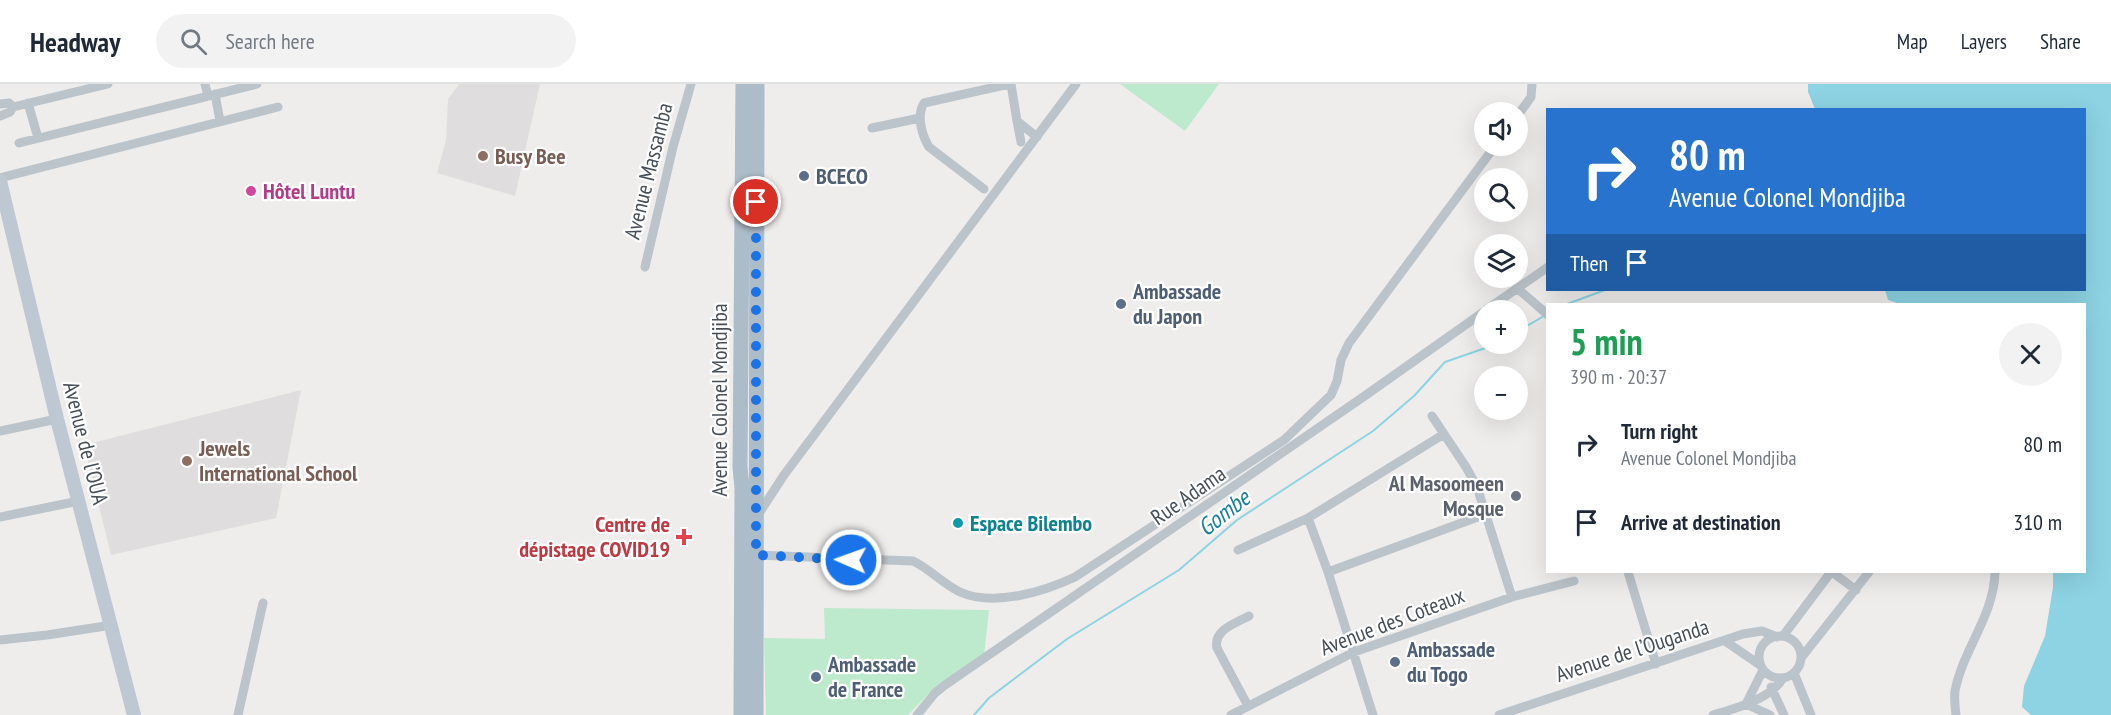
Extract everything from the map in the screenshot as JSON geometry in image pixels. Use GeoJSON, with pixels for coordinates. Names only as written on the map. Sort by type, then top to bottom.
{"type":"FeatureCollection","features":[{"type":"Feature","properties":{"kind":"main road","name":"Avenue Colonel Mondjiba"},"geometry":{"type":"LineString","coordinates":[[742,715],[748,615],[749,517],[749,160],[743,84]]}},
{"type":"Feature","properties":{"kind":"main road","name":"Avenue Colonel Mondjiba"},"geometry":{"type":"LineString","coordinates":[[749,160],[757,84]]}},
{"type":"Feature","properties":{"kind":"main road","name":"Avenue de l’OUA"},"geometry":{"type":"LineString","coordinates":[[0,179],[57,419],[134,715]]}},
{"type":"Feature","properties":{"kind":"main road","name":"Avenue Colonel Mondjiba"},"geometry":{"type":"LineString","coordinates":[[749,517],[756,555],[748,615],[755,715]]}},
{"type":"Feature","properties":{"kind":"street"},"geometry":{"type":"LineString","coordinates":[[0,116],[10,112],[13,107],[92,86],[108,84]]}},
{"type":"Feature","properties":{"kind":"street"},"geometry":{"type":"LineString","coordinates":[[205,84],[220,121]]}},
{"type":"Feature","properties":{"kind":"street"},"geometry":{"type":"LineString","coordinates":[[19,143],[257,84]]}},
{"type":"Feature","properties":{"kind":"street","name":"Avenue Massamba"},"geometry":{"type":"LineString","coordinates":[[645,267],[690,84]]}},
{"type":"Feature","properties":{"kind":"street"},"geometry":{"type":"LineString","coordinates":[[984,189],[934,152],[927,143],[920,118],[924,103],[1010,84],[1022,142]]}},
{"type":"Feature","properties":{"kind":"street"},"geometry":{"type":"LineString","coordinates":[[749,517],[784,476],[1076,84]]}},
{"type":"Feature","properties":{"kind":"street"},"geometry":{"type":"LineString","coordinates":[[1527,102],[1531,97],[1532,84]]}},
{"type":"Feature","properties":{"kind":"street"},"geometry":{"type":"LineString","coordinates":[[0,104],[9,103],[13,107]]}},
{"type":"Feature","properties":{"kind":"street"},"geometry":{"type":"LineString","coordinates":[[28,104],[38,138]]}},
{"type":"Feature","properties":{"kind":"street"},"geometry":{"type":"LineString","coordinates":[[0,179],[278,107]]}},
{"type":"Feature","properties":{"kind":"street"},"geometry":{"type":"LineString","coordinates":[[872,128],[920,118]]}},
{"type":"Feature","properties":{"kind":"street"},"geometry":{"type":"LineString","coordinates":[[1017,121],[1037,136]]}},
{"type":"Feature","properties":{"kind":"street"},"geometry":{"type":"LineString","coordinates":[[756,555],[913,561],[926,567],[960,592],[993,599],[1049,589],[1075,578],[1284,440],[1324,404],[1337,381],[1341,360],[1349,343],[1488,156]]}},
{"type":"Feature","properties":{"kind":"street","name":"Rue Adama"},"geometry":{"type":"LineString","coordinates":[[1528,281],[1546,268]]}},
{"type":"Feature","properties":{"kind":"street"},"geometry":{"type":"LineString","coordinates":[[1517,288],[1546,313]]}},
{"type":"Feature","properties":{"kind":"street","name":"Rue Adama"},"geometry":{"type":"LineString","coordinates":[[1500,300],[1517,288]]}},
{"type":"Feature","properties":{"kind":"street","name":"Rue Adama"},"geometry":{"type":"LineString","coordinates":[[917,715],[935,693],[945,685],[1474,319]]}},
{"type":"Feature","properties":{"kind":"street"},"geometry":{"type":"LineString","coordinates":[[1432,416],[1477,487],[1512,597]]}},
{"type":"Feature","properties":{"kind":"street"},"geometry":{"type":"LineString","coordinates":[[0,431],[57,419]]}},
{"type":"Feature","properties":{"kind":"street"},"geometry":{"type":"LineString","coordinates":[[1238,550],[1308,518],[1444,434]]}},
{"type":"Feature","properties":{"kind":"street"},"geometry":{"type":"LineString","coordinates":[[0,517],[78,501]]}},
{"type":"Feature","properties":{"kind":"street"},"geometry":{"type":"LineString","coordinates":[[1328,572],[1486,514]]}},
{"type":"Feature","properties":{"kind":"street"},"geometry":{"type":"LineString","coordinates":[[1308,518],[1328,572],[1373,715]]}},
{"type":"Feature","properties":{"kind":"street"},"geometry":{"type":"LineString","coordinates":[[1628,573],[1656,664]]}},
{"type":"Feature","properties":{"kind":"street"},"geometry":{"type":"LineString","coordinates":[[1780,637],[1831,573]]}},
{"type":"Feature","properties":{"kind":"street"},"geometry":{"type":"LineString","coordinates":[[1833,573],[1856,590]]}},
{"type":"Feature","properties":{"kind":"street"},"geometry":{"type":"LineString","coordinates":[[1713,715],[1746,704],[1772,690],[1783,678],[1794,673],[1801,658],[1868,573]]}},
{"type":"Feature","properties":{"kind":"street"},"geometry":{"type":"LineString","coordinates":[[1956,715],[1955,694],[1959,675],[1989,608],[1995,586],[1995,573]]}},
{"type":"Feature","properties":{"kind":"street","name":"Avenue des Coteaux"},"geometry":{"type":"LineString","coordinates":[[1231,715],[1354,652],[1512,597],[1574,581]]}},
{"type":"Feature","properties":{"kind":"street"},"geometry":{"type":"LineString","coordinates":[[238,715],[263,603]]}},
{"type":"Feature","properties":{"kind":"street"},"geometry":{"type":"LineString","coordinates":[[1248,706],[1215,641],[1218,634],[1249,615]]}},
{"type":"Feature","properties":{"kind":"street"},"geometry":{"type":"LineString","coordinates":[[0,640],[112,625]]}},
{"type":"Feature","properties":{"kind":"street","name":"Avenue de l’Ouganda"},"geometry":{"type":"LineString","coordinates":[[1499,715],[1557,694],[1752,632],[1762,631],[1780,637]]}},
{"type":"Feature","properties":{"kind":"street"},"geometry":{"type":"LineString","coordinates":[[1784,715],[1759,659],[1762,647],[1771,638],[1780,637],[1796,644],[1801,658]]}},
{"type":"Feature","properties":{"kind":"street"},"geometry":{"type":"LineString","coordinates":[[1725,641],[1774,678],[1783,678]]}},
{"type":"Feature","properties":{"kind":"street"},"geometry":{"type":"LineString","coordinates":[[1746,704],[1763,669]]}},
{"type":"Feature","properties":{"kind":"street"},"geometry":{"type":"LineString","coordinates":[[1794,673],[1811,715]]}},
{"type":"Feature","properties":{"kind":"street"},"geometry":{"type":"LineString","coordinates":[[1746,704],[1770,715]]}},
{"type":"Feature","properties":{"kind":"shaded area","name":"Busy Bee"},"geometry":{"type":"Polygon","coordinates":[[[459,84],[540,84],[515,196],[437,173],[446,140],[448,99],[459,84]]]}},
{"type":"Feature","properties":{"kind":"shaded area","name":"Jewels International School"},"geometry":{"type":"Polygon","coordinates":[[[301,390],[276,518],[111,555],[84,445],[301,390]]]}},
{"type":"Feature","properties":{"kind":"green space"},"geometry":{"type":"Polygon","coordinates":[[[1120,84],[1219,84],[1185,131],[1120,84]]]}},
{"type":"Feature","properties":{"kind":"green space"},"geometry":{"type":"Polygon","coordinates":[[[824,608],[989,610],[984,656],[929,693],[908,715],[766,715],[764,638],[825,639],[824,608]]]}},
{"type":"Feature","properties":{"kind":"water"},"geometry":{"type":"Polygon","coordinates":[[[1808,84],[2111,84],[2111,715],[2031,715],[2022,707],[2024,686],[2045,636],[2053,573],[2086,573],[2086,303],[1897,303],[1888,300],[1885,291],[2086,291],[2086,108],[1815,108],[1808,92],[1808,84]]]}},
{"type":"Feature","properties":{"kind":"waterway","name":"Gombe"},"geometry":{"type":"LineString","coordinates":[[1570,303],[1602,291]]}},
{"type":"Feature","properties":{"kind":"waterway","name":"Gombe"},"geometry":{"type":"LineString","coordinates":[[1528,325],[1544,316]]}},
{"type":"Feature","properties":{"kind":"waterway","name":"Gombe"},"geometry":{"type":"LineString","coordinates":[[974,715],[989,698],[1067,639],[1179,570],[1237,520],[1373,431],[1414,396],[1445,362],[1474,352]]}},
{"type":"Feature","properties":{"kind":"place","name":"Busy Bee"},"geometry":{"type":"Point","coordinates":[483,156]}},
{"type":"Feature","properties":{"kind":"place","name":"BCECO"},"geometry":{"type":"Point","coordinates":[804,176]}},
{"type":"Feature","properties":{"kind":"place","name":"Hôtel Luntu"},"geometry":{"type":"Point","coordinates":[251,191]}},
{"type":"Feature","properties":{"kind":"place","name":"Ambassade du Japon"},"geometry":{"type":"Point","coordinates":[1121,304]}},
{"type":"Feature","properties":{"kind":"place","name":"Jewels International School"},"geometry":{"type":"Point","coordinates":[187,461]}},
{"type":"Feature","properties":{"kind":"place","name":"Al Masoomeen Mosque"},"geometry":{"type":"Point","coordinates":[1516,496]}},
{"type":"Feature","properties":{"kind":"place","name":"Espace Bilembo"},"geometry":{"type":"Point","coordinates":[958,523]}},
{"type":"Feature","properties":{"kind":"place","name":"Centre de dépistage COVID19"},"geometry":{"type":"Point","coordinates":[684,537]}},
{"type":"Feature","properties":{"kind":"place","name":"Ambassade du Togo"},"geometry":{"type":"Point","coordinates":[1395,662]}},
{"type":"Feature","properties":{"kind":"place","name":"Ambassade de France"},"geometry":{"type":"Point","coordinates":[816,677]}},
{"type":"Feature","properties":{"kind":"route"},"geometry":{"type":"LineString","coordinates":[[756,202],[756,555],[851,560]]}}]}
